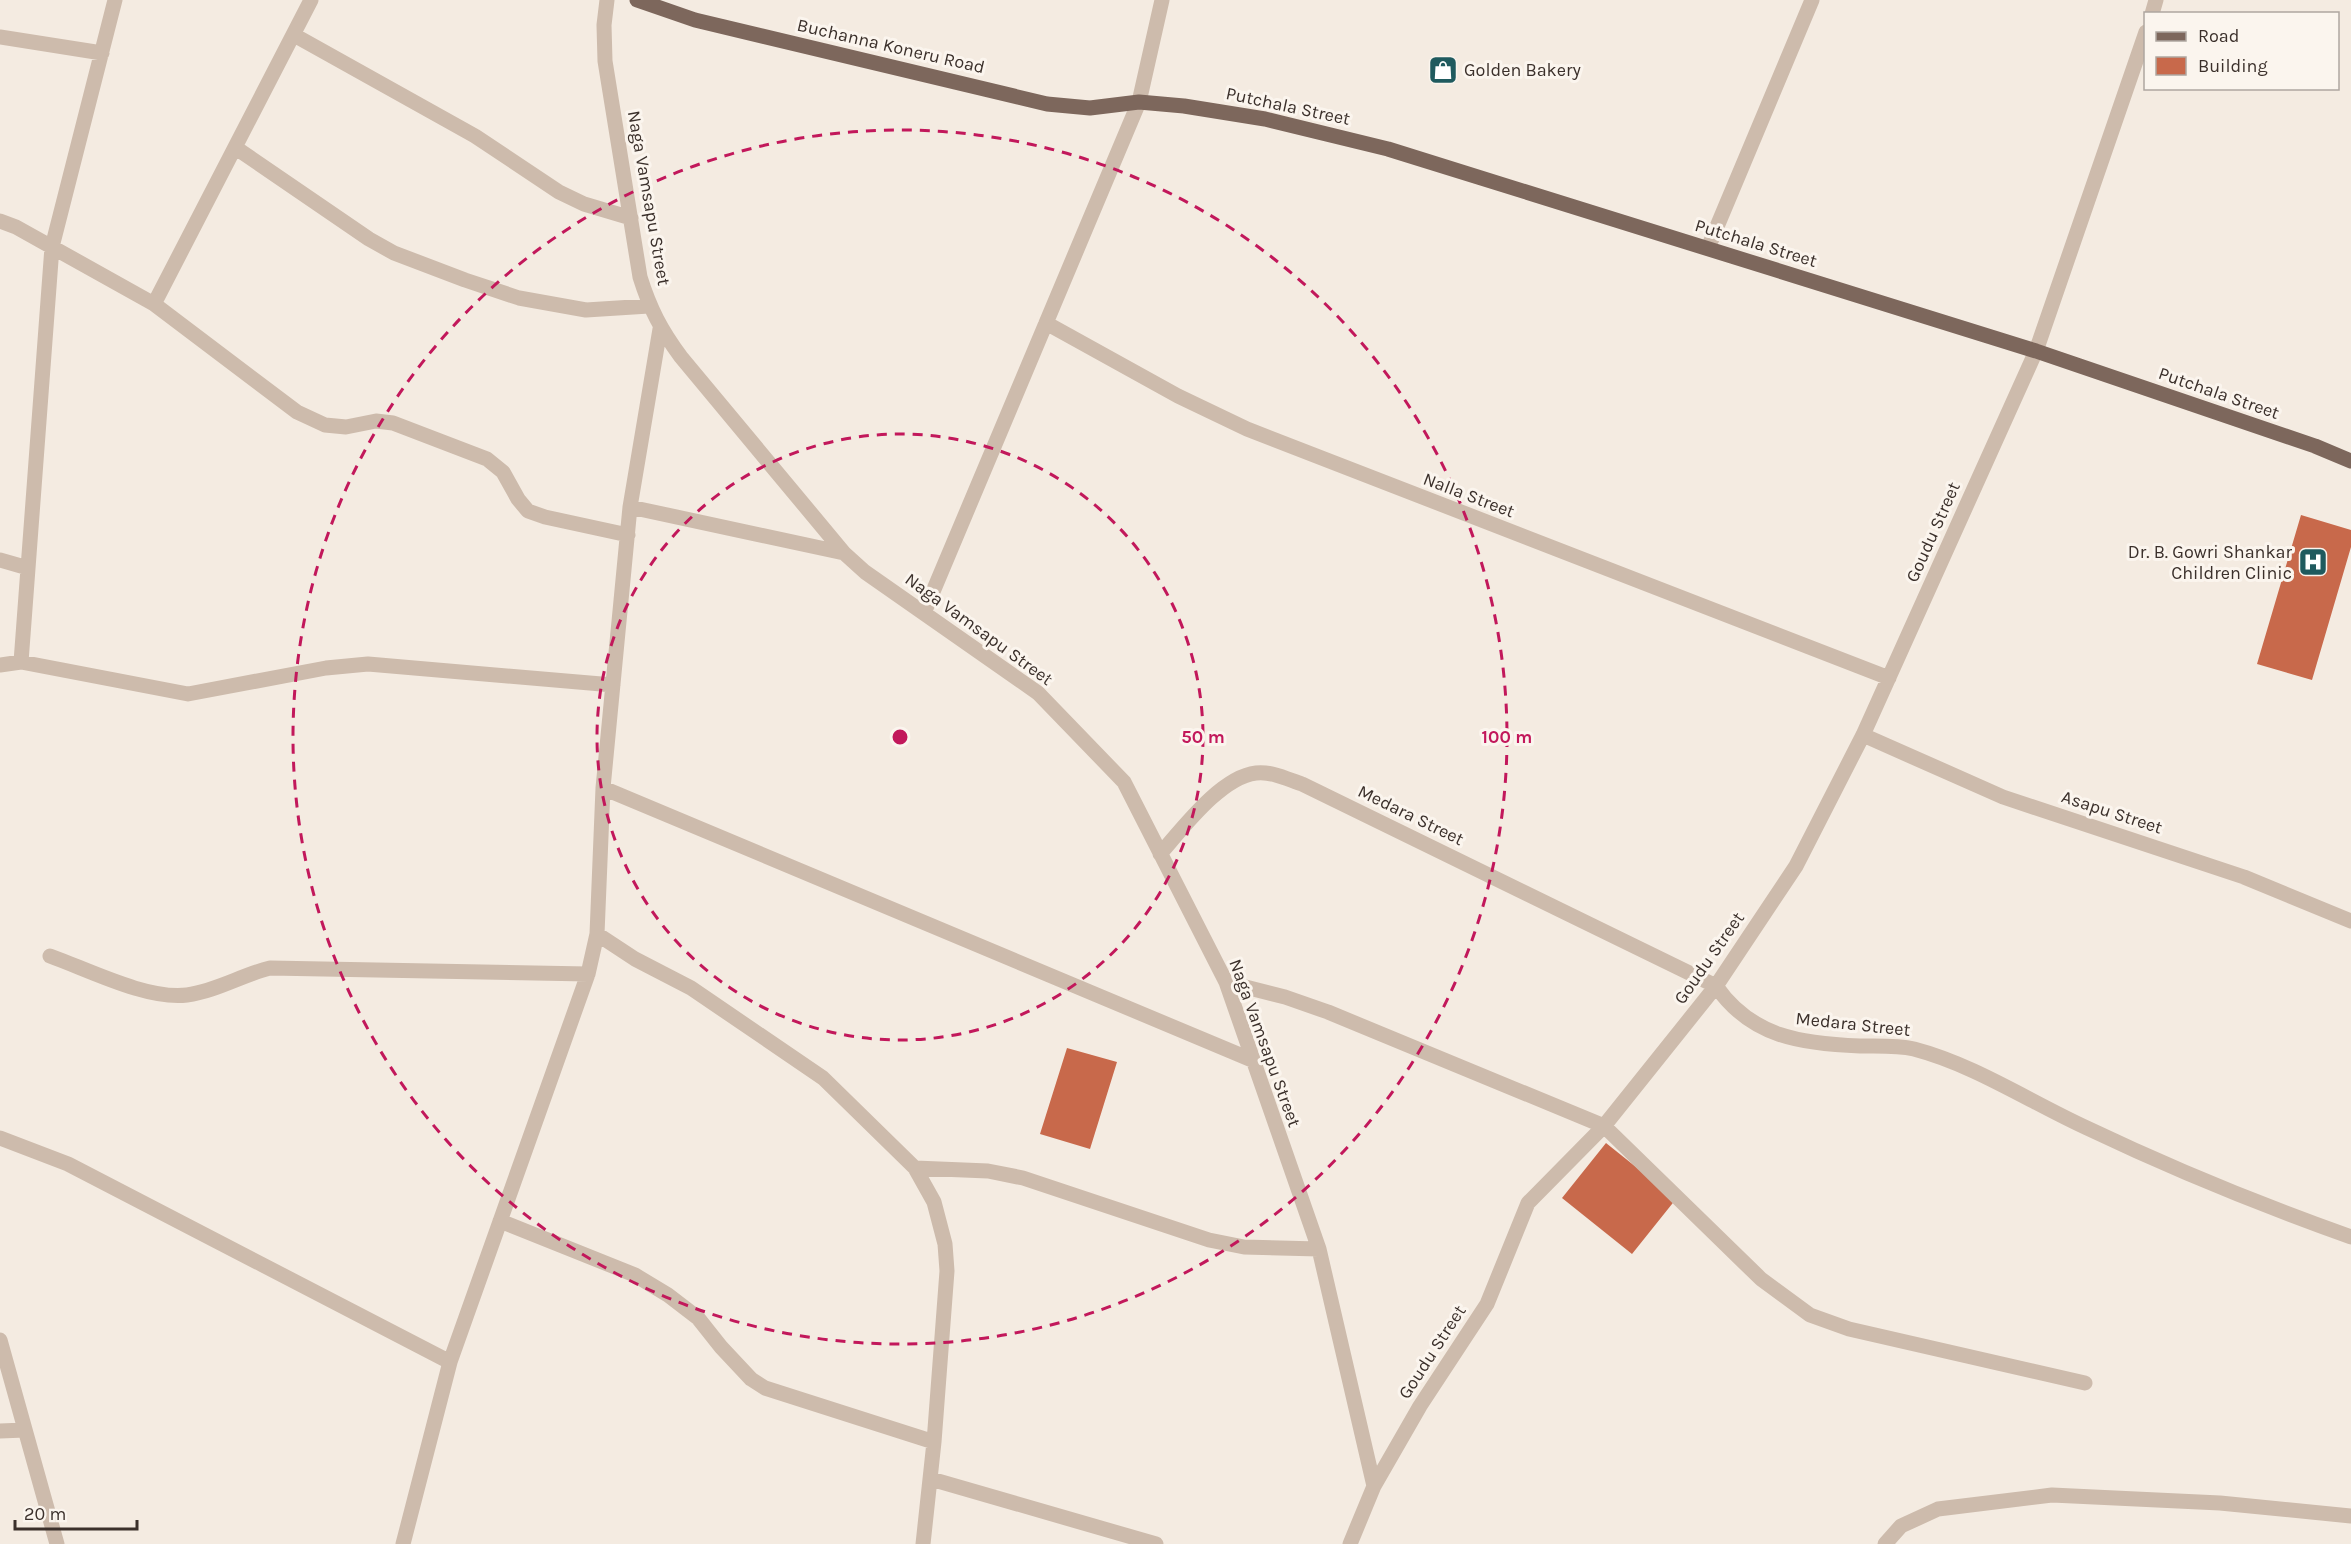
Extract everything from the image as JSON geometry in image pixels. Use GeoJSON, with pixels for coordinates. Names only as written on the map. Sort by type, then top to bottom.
{"type":"FeatureCollection","features":[{"type":"Feature","properties":{"kind":"main road","name":"Buchanna Koneru Road"},"geometry":{"type":"LineString","coordinates":[[637,0],[695,20],[1047,104],[1090,108],[1139,102]]}},
{"type":"Feature","properties":{"kind":"main road","name":"Putchala Street"},"geometry":{"type":"LineString","coordinates":[[1139,102],[1184,106],[1265,119],[1388,149],[2036,351],[2304,442],[2351,461]]}},
{"type":"Feature","properties":{"kind":"street"},"geometry":{"type":"LineString","coordinates":[[21,662],[52,247],[115,0]]}},
{"type":"Feature","properties":{"kind":"street"},"geometry":{"type":"LineString","coordinates":[[154,304],[311,0]]}},
{"type":"Feature","properties":{"kind":"street","name":"Naga Vamsapu Street"},"geometry":{"type":"LineString","coordinates":[[607,0],[604,25],[605,61],[640,277],[649,306],[660,328],[681,357],[844,554],[865,572],[1038,693],[1124,782],[1226,982],[1319,1249],[1374,1486]]}},
{"type":"Feature","properties":{"kind":"street"},"geometry":{"type":"LineString","coordinates":[[924,613],[1139,102],[1162,0]]}},
{"type":"Feature","properties":{"kind":"street"},"geometry":{"type":"LineString","coordinates":[[1708,248],[1812,0]]}},
{"type":"Feature","properties":{"kind":"street"},"geometry":{"type":"LineString","coordinates":[[294,35],[475,136],[560,192],[584,204],[631,218]]}},
{"type":"Feature","properties":{"kind":"street","name":"Goudu Street"},"geometry":{"type":"LineString","coordinates":[[1350,1544],[1374,1486],[1420,1406],[1487,1304],[1528,1203],[1604,1126],[1716,986],[1796,866],[1863,735],[2036,351],[2144,35]]}},
{"type":"Feature","properties":{"kind":"street"},"geometry":{"type":"LineString","coordinates":[[0,37],[102,53]]}},
{"type":"Feature","properties":{"kind":"street"},"geometry":{"type":"LineString","coordinates":[[236,148],[369,239],[394,253],[519,298],[586,310],[649,306]]}},
{"type":"Feature","properties":{"kind":"street"},"geometry":{"type":"LineString","coordinates":[[0,221],[16,227],[154,304],[297,412],[325,425],[346,427],[376,421],[393,423],[487,459],[503,472],[528,511],[545,517],[628,535]]}},
{"type":"Feature","properties":{"kind":"street","name":"Nalla Street"},"geometry":{"type":"LineString","coordinates":[[1046,323],[1178,396],[1247,429],[1889,678]]}},
{"type":"Feature","properties":{"kind":"street"},"geometry":{"type":"LineString","coordinates":[[403,1544],[450,1362],[588,974],[597,934],[603,788],[630,507],[660,328]]}},
{"type":"Feature","properties":{"kind":"street"},"geometry":{"type":"LineString","coordinates":[[630,507],[844,554]]}},
{"type":"Feature","properties":{"kind":"street"},"geometry":{"type":"LineString","coordinates":[[0,560],[28,568]]}},
{"type":"Feature","properties":{"kind":"street"},"geometry":{"type":"LineString","coordinates":[[0,664],[21,662],[188,694],[326,668],[368,664],[613,685]]}},
{"type":"Feature","properties":{"kind":"street","name":"Asapu Street"},"geometry":{"type":"LineString","coordinates":[[1863,735],[2003,796],[2244,877],[2351,921]]}},
{"type":"Feature","properties":{"kind":"street","name":"Medara Street"},"geometry":{"type":"LineString","coordinates":[[1160,854],[1220,791],[1239,777],[1257,772],[1269,773],[1302,784],[1716,986],[1728,1004],[1748,1021],[1786,1037],[1829,1045],[1911,1048],[1951,1060],[2085,1128],[2186,1173],[2351,1238]]}},
{"type":"Feature","properties":{"kind":"street"},"geometry":{"type":"LineString","coordinates":[[603,788],[1252,1060]]}},
{"type":"Feature","properties":{"kind":"street"},"geometry":{"type":"LineString","coordinates":[[597,934],[635,959],[691,988],[823,1078],[915,1168],[934,1202],[945,1244],[947,1271],[931,1479],[923,1544]]}},
{"type":"Feature","properties":{"kind":"street"},"geometry":{"type":"LineString","coordinates":[[50,956],[154,994],[185,995],[207,991],[252,972],[270,968],[588,974]]}},
{"type":"Feature","properties":{"kind":"street"},"geometry":{"type":"LineString","coordinates":[[1226,982],[1285,997],[1328,1012],[1604,1126],[1761,1279],[1810,1315],[1849,1329],[2085,1383]]}},
{"type":"Feature","properties":{"kind":"street"},"geometry":{"type":"LineString","coordinates":[[0,1138],[68,1164],[450,1362]]}},
{"type":"Feature","properties":{"kind":"street"},"geometry":{"type":"LineString","coordinates":[[915,1168],[988,1171],[1023,1178],[1209,1240],[1244,1247],[1319,1249]]}},
{"type":"Feature","properties":{"kind":"street"},"geometry":{"type":"LineString","coordinates":[[500,1221],[635,1275],[668,1295],[698,1318],[751,1379],[765,1388],[934,1442]]}},
{"type":"Feature","properties":{"kind":"street"},"geometry":{"type":"LineString","coordinates":[[0,1340],[57,1544]]}},
{"type":"Feature","properties":{"kind":"street"},"geometry":{"type":"LineString","coordinates":[[0,1431],[25,1430]]}},
{"type":"Feature","properties":{"kind":"street"},"geometry":{"type":"LineString","coordinates":[[931,1479],[1156,1544]]}},
{"type":"Feature","properties":{"kind":"street"},"geometry":{"type":"LineString","coordinates":[[1885,1544],[1901,1526],[1938,1509],[2052,1495],[2220,1503],[2351,1516]]}},
{"type":"Feature","properties":{"kind":"building"},"geometry":{"type":"Polygon","coordinates":[[[2301,515],[2351,530],[2351,547],[2312,680],[2257,664],[2301,515]]]}},
{"type":"Feature","properties":{"kind":"building"},"geometry":{"type":"Polygon","coordinates":[[[1067,1048],[1117,1062],[1090,1149],[1040,1134],[1067,1048]]]}},
{"type":"Feature","properties":{"kind":"building"},"geometry":{"type":"Polygon","coordinates":[[[1606,1143],[1676,1199],[1632,1254],[1562,1198],[1606,1143]]]}},
{"type":"Feature","properties":{"kind":"place","name":"Golden Bakery"},"geometry":{"type":"Point","coordinates":[1443,70]}},
{"type":"Feature","properties":{"kind":"place","name":"Dr. B. Gowri Shankar Children Clinic"},"geometry":{"type":"Point","coordinates":[2313,562]}}]}
